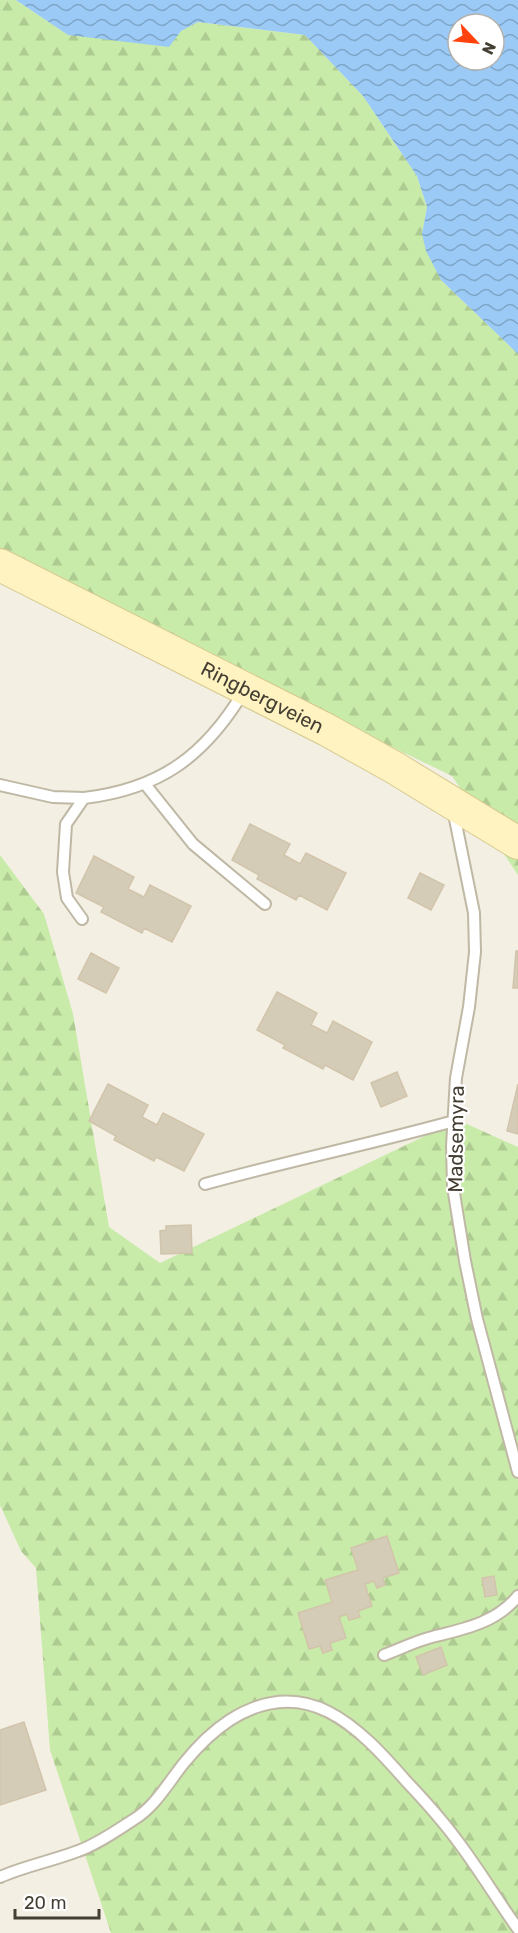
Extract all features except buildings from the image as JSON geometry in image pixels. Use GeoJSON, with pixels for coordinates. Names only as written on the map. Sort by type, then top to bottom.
{"type":"FeatureCollection","features":[{"type":"Feature","properties":{"kind":"main road","name":"Ringbergveien"},"geometry":{"type":"LineString","coordinates":[[0,565],[327,730],[518,843]]}},
{"type":"Feature","properties":{"kind":"lane"},"geometry":{"type":"LineString","coordinates":[[0,785],[53,797],[84,798],[107,795],[145,784],[170,771],[208,742],[229,716],[246,688]]}},
{"type":"Feature","properties":{"kind":"lane"},"geometry":{"type":"LineString","coordinates":[[145,784],[193,844],[265,904]]}},
{"type":"Feature","properties":{"kind":"lane"},"geometry":{"type":"LineString","coordinates":[[82,919],[67,898],[63,885],[63,872],[66,824],[84,798]]}},
{"type":"Feature","properties":{"kind":"lane","name":"Madsemyra"},"geometry":{"type":"LineString","coordinates":[[452,803],[474,913],[475,952],[469,1007],[456,1078],[453,1187],[477,1319],[518,1472]]}},
{"type":"Feature","properties":{"kind":"lane"},"geometry":{"type":"LineString","coordinates":[[205,1184],[291,1160],[396,1137],[454,1121]]}},
{"type":"Feature","properties":{"kind":"lane"},"geometry":{"type":"LineString","coordinates":[[384,1655],[430,1637],[458,1632],[487,1621],[512,1604],[518,1596]]}},
{"type":"Feature","properties":{"kind":"lane"},"geometry":{"type":"LineString","coordinates":[[0,1877],[80,1851],[135,1819],[153,1803],[202,1742],[228,1721],[251,1708],[283,1702],[317,1707],[335,1715],[362,1733],[440,1819],[518,1929]]}},
{"type":"Feature","properties":{"kind":"green space"},"geometry":{"type":"Polygon","coordinates":[[[0,0],[16,0],[68,35],[181,30],[198,22],[305,35],[363,96],[417,176],[427,207],[422,234],[441,280],[518,354],[518,875],[452,776],[0,558],[0,0]]]}},
{"type":"Feature","properties":{"kind":"green space"},"geometry":{"type":"Polygon","coordinates":[[[0,855],[44,914],[73,1014],[109,1227],[160,1263],[458,1120],[518,1147],[518,1933],[111,1933],[50,1750],[36,1568],[21,1551],[0,1505],[0,855]]]}},
{"type":"Feature","properties":{"kind":"water"},"geometry":{"type":"Polygon","coordinates":[[[16,0],[518,0],[518,354],[441,280],[426,251],[422,234],[427,207],[417,176],[363,96],[305,35],[198,22],[181,31],[169,47],[68,35],[16,0]]]}}]}
